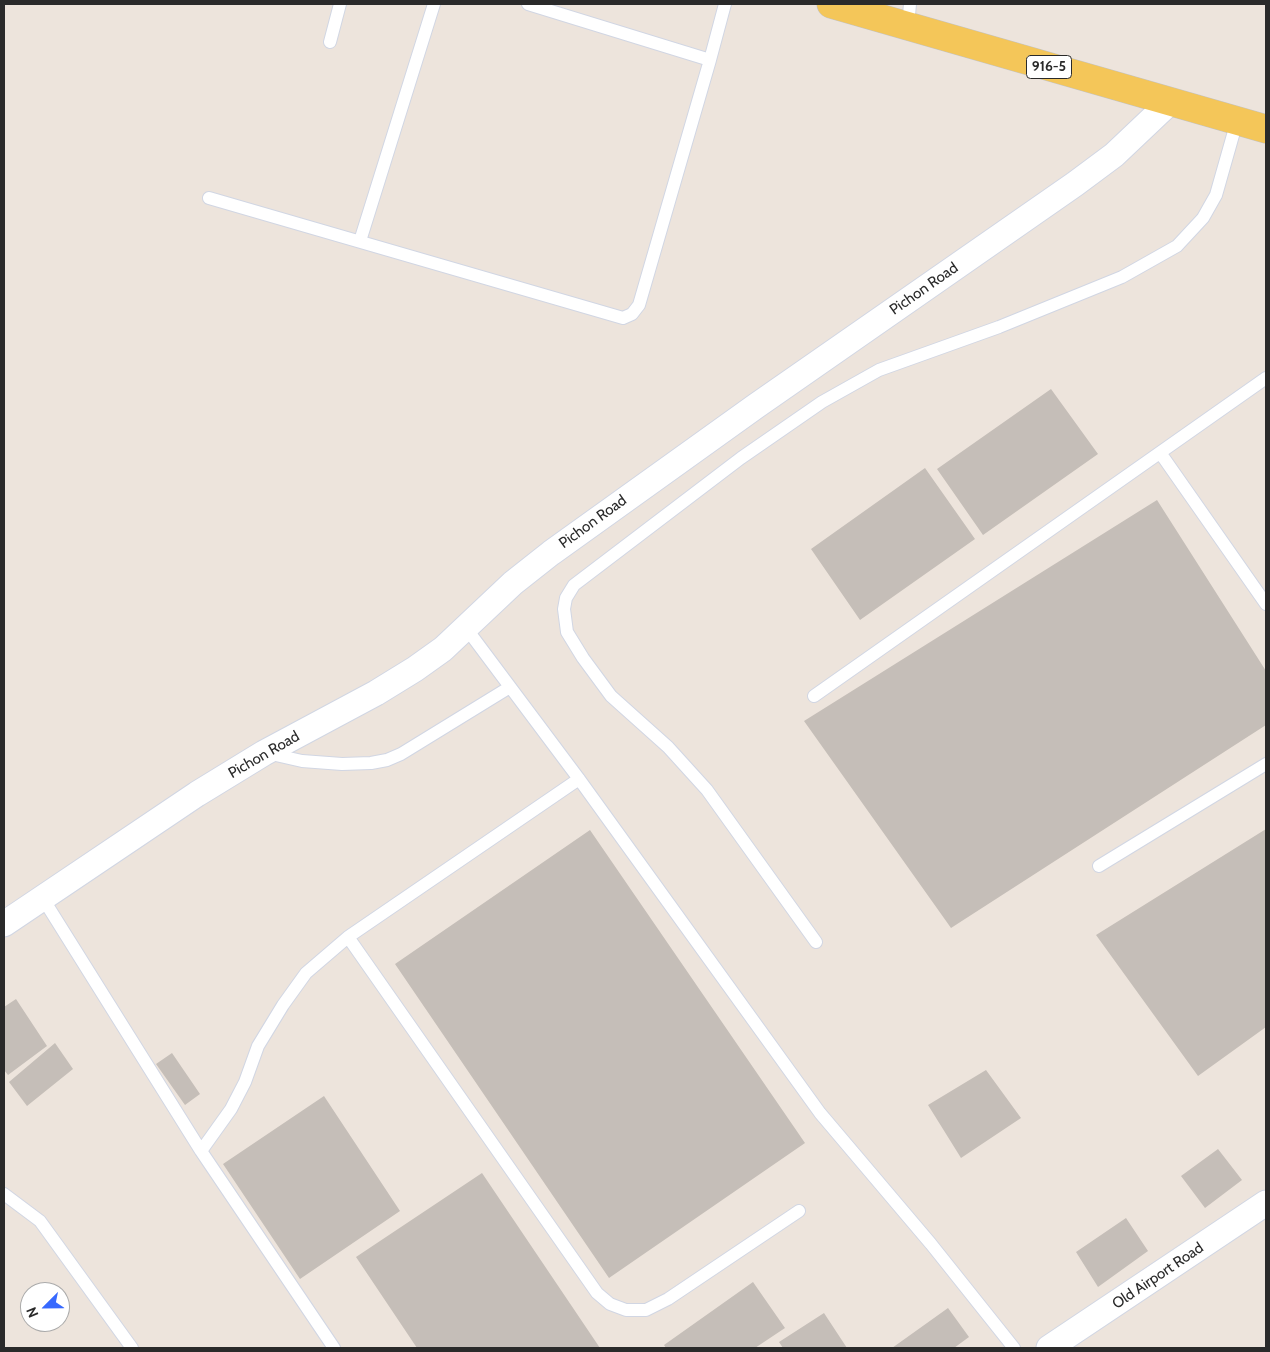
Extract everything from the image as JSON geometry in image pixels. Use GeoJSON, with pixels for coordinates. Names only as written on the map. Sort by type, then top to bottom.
{"type":"FeatureCollection","features":[{"type":"Feature","properties":{"kind":"main road","name":"916-5"},"geometry":{"type":"LineString","coordinates":[[836,4],[909,15],[1170,102],[1266,130]]}},
{"type":"Feature","properties":{"kind":"street","name":"Pichon Road"},"geometry":{"type":"LineString","coordinates":[[4,924],[189,799],[264,753],[376,693],[415,669],[443,649],[513,583],[551,552],[756,406],[1075,184],[1114,155],[1170,102]]}},
{"type":"Feature","properties":{"kind":"street","name":"Old Airport Road"},"geometry":{"type":"LineString","coordinates":[[1049,1348],[1266,1203]]}},
{"type":"Feature","properties":{"kind":"lane"},"geometry":{"type":"LineString","coordinates":[[330,42],[340,4]]}},
{"type":"Feature","properties":{"kind":"lane"},"geometry":{"type":"LineString","coordinates":[[360,241],[434,4]]}},
{"type":"Feature","properties":{"kind":"lane"},"geometry":{"type":"LineString","coordinates":[[528,4],[710,60]]}},
{"type":"Feature","properties":{"kind":"lane"},"geometry":{"type":"LineString","coordinates":[[210,198],[623,318],[632,314],[639,305],[725,4]]}},
{"type":"Feature","properties":{"kind":"lane"},"geometry":{"type":"LineString","coordinates":[[816,942],[707,790],[668,747],[611,696],[583,658],[567,632],[564,609],[566,598],[574,585],[741,458],[822,402],[879,370],[999,327],[1122,276],[1177,246],[1203,218],[1216,195],[1238,122]]}},
{"type":"Feature","properties":{"kind":"lane"},"geometry":{"type":"LineString","coordinates":[[814,696],[1161,454],[1266,378]]}},
{"type":"Feature","properties":{"kind":"lane"},"geometry":{"type":"LineString","coordinates":[[1161,454],[1266,604]]}},
{"type":"Feature","properties":{"kind":"lane"},"geometry":{"type":"LineString","coordinates":[[466,628],[579,779],[820,1113],[913,1222],[1014,1348]]}},
{"type":"Feature","properties":{"kind":"lane"},"geometry":{"type":"LineString","coordinates":[[264,753],[302,761],[342,764],[372,764],[387,760],[402,754],[510,687]]}},
{"type":"Feature","properties":{"kind":"lane"},"geometry":{"type":"LineString","coordinates":[[1100,866],[1266,764]]}},
{"type":"Feature","properties":{"kind":"lane"},"geometry":{"type":"LineString","coordinates":[[202,1151],[231,1109],[245,1082],[258,1046],[283,1005],[306,973],[348,937],[579,779]]}},
{"type":"Feature","properties":{"kind":"lane"},"geometry":{"type":"LineString","coordinates":[[42,898],[202,1151],[334,1348]]}},
{"type":"Feature","properties":{"kind":"lane"},"geometry":{"type":"LineString","coordinates":[[348,937],[597,1293],[610,1304],[626,1310],[646,1310],[668,1299],[800,1212]]}},
{"type":"Feature","properties":{"kind":"lane"},"geometry":{"type":"LineString","coordinates":[[4,1194],[40,1221],[132,1348]]}},
{"type":"Feature","properties":{"kind":"building"},"geometry":{"type":"Polygon","coordinates":[[[1051,389],[1098,454],[983,535],[937,469],[1051,389]]]}},
{"type":"Feature","properties":{"kind":"building"},"geometry":{"type":"Polygon","coordinates":[[[925,468],[975,539],[860,620],[811,549],[925,468]]]}},
{"type":"Feature","properties":{"kind":"building"},"geometry":{"type":"Polygon","coordinates":[[[1157,500],[1266,671],[1266,725],[951,928],[804,721],[1157,500]]]}},
{"type":"Feature","properties":{"kind":"building"},"geometry":{"type":"Polygon","coordinates":[[[1266,829],[1266,1027],[1198,1076],[1096,935],[1266,829]]]}},
{"type":"Feature","properties":{"kind":"building"},"geometry":{"type":"Polygon","coordinates":[[[590,830],[805,1143],[609,1278],[395,964],[590,830]]]}},
{"type":"Feature","properties":{"kind":"building"},"geometry":{"type":"Polygon","coordinates":[[[16,999],[47,1046],[8,1075],[4,1070],[4,1007],[16,999]]]}},
{"type":"Feature","properties":{"kind":"building"},"geometry":{"type":"Polygon","coordinates":[[[55,1043],[73,1069],[27,1106],[9,1082],[55,1043]]]}},
{"type":"Feature","properties":{"kind":"building"},"geometry":{"type":"Polygon","coordinates":[[[172,1053],[200,1094],[185,1105],[156,1064],[172,1053]]]}},
{"type":"Feature","properties":{"kind":"building"},"geometry":{"type":"Polygon","coordinates":[[[986,1070],[1021,1118],[961,1158],[928,1105],[986,1070]]]}},
{"type":"Feature","properties":{"kind":"building"},"geometry":{"type":"Polygon","coordinates":[[[324,1096],[400,1211],[300,1279],[223,1164],[324,1096]]]}},
{"type":"Feature","properties":{"kind":"building"},"geometry":{"type":"Polygon","coordinates":[[[1218,1149],[1242,1180],[1205,1208],[1181,1176],[1218,1149]]]}},
{"type":"Feature","properties":{"kind":"building"},"geometry":{"type":"Polygon","coordinates":[[[482,1173],[600,1348],[417,1348],[356,1257],[482,1173]]]}},
{"type":"Feature","properties":{"kind":"building"},"geometry":{"type":"Polygon","coordinates":[[[1126,1218],[1148,1251],[1098,1287],[1076,1252],[1126,1218]]]}},
{"type":"Feature","properties":{"kind":"building"},"geometry":{"type":"Polygon","coordinates":[[[753,1282],[785,1328],[755,1348],[666,1348],[664,1345],[753,1282]]]}},
{"type":"Feature","properties":{"kind":"building"},"geometry":{"type":"Polygon","coordinates":[[[948,1308],[969,1337],[954,1348],[892,1348],[948,1308]]]}},
{"type":"Feature","properties":{"kind":"building"},"geometry":{"type":"Polygon","coordinates":[[[824,1313],[847,1348],[783,1348],[779,1342],[824,1313]]]}}]}
